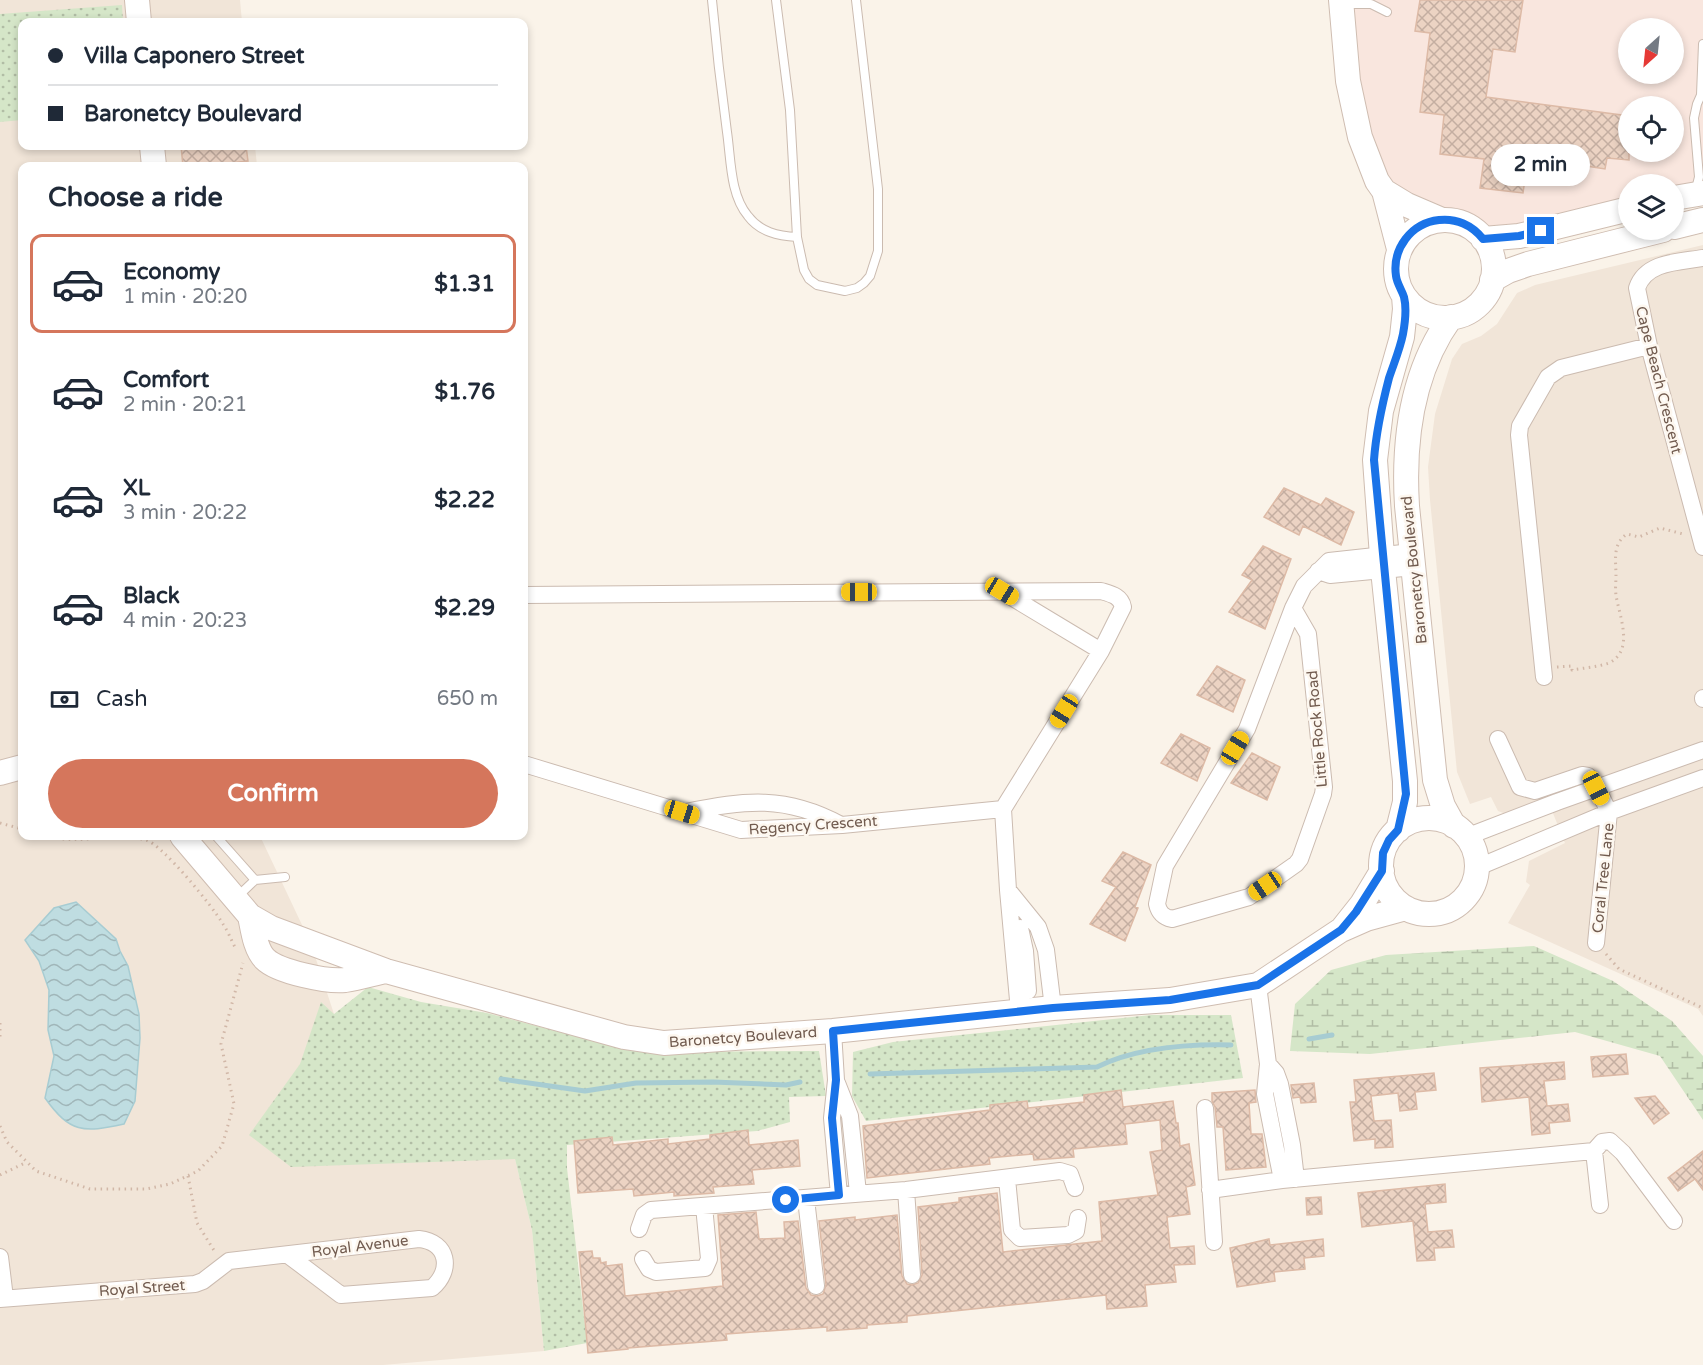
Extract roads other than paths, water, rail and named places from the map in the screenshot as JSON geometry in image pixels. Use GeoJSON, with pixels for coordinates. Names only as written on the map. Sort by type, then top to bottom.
{"type":"FeatureCollection","features":[{"type":"Feature","properties":{"kind":"street"},"geometry":{"type":"LineString","coordinates":[[137,0],[139,18]]}},
{"type":"Feature","properties":{"kind":"street"},"geometry":{"type":"LineString","coordinates":[[1341,2],[1348,81],[1360,137],[1377,181],[1384,191],[1400,249]]}},
{"type":"Feature","properties":{"kind":"street"},"geometry":{"type":"LineString","coordinates":[[1384,191],[1407,205],[1442,220]]}},
{"type":"Feature","properties":{"kind":"street"},"geometry":{"type":"LineString","coordinates":[[1483,239],[1519,236],[1618,212]]}},
{"type":"Feature","properties":{"kind":"street"},"geometry":{"type":"LineString","coordinates":[[1442,220],[1467,225],[1483,239],[1493,258],[1492,280],[1489,290],[1480,303],[1467,313],[1451,317],[1438,317],[1424,313],[1413,306],[1404,296],[1395,273],[1396,258],[1406,238],[1416,228],[1429,222],[1442,220]]}},
{"type":"Feature","properties":{"kind":"street"},"geometry":{"type":"LineString","coordinates":[[1492,280],[1528,264],[1686,222]]}},
{"type":"Feature","properties":{"kind":"street","name":"Cape Beach Crescent"},"geometry":{"type":"LineString","coordinates":[[1701,539],[1637,293],[1639,282],[1655,267],[1703,258]]}},
{"type":"Feature","properties":{"kind":"street","name":"Baronetcy Boulevard"},"geometry":{"type":"LineString","coordinates":[[1398,830],[1404,802],[1405,781],[1383,563],[1375,451],[1381,411],[1402,337],[1405,318],[1404,296]]}},
{"type":"Feature","properties":{"kind":"street","name":"Baronetcy Boulevard"},"geometry":{"type":"LineString","coordinates":[[1451,317],[1439,335],[1427,361],[1409,427],[1405,467],[1435,780],[1443,806],[1460,832]]}},
{"type":"Feature","properties":{"kind":"street"},"geometry":{"type":"LineString","coordinates":[[1544,669],[1519,435],[1520,426],[1548,377],[1561,368],[1649,346]]}},
{"type":"Feature","properties":{"kind":"street","name":"Little Rock Road"},"geometry":{"type":"LineString","coordinates":[[1293,608],[1308,634],[1324,787],[1300,859],[1249,897],[1172,919],[1166,918],[1157,904],[1165,866],[1247,729],[1293,608],[1304,586],[1318,571],[1330,575],[1413,559]]}},
{"type":"Feature","properties":{"kind":"street"},"geometry":{"type":"LineString","coordinates":[[1002,591],[1101,651]]}},
{"type":"Feature","properties":{"kind":"street"},"geometry":{"type":"LineString","coordinates":[[528,595],[1101,591],[1115,596],[1123,607],[1101,651],[1003,809],[1010,909],[1020,925],[1034,1010]]}},
{"type":"Feature","properties":{"kind":"street"},"geometry":{"type":"LineString","coordinates":[[1498,740],[1517,784],[1524,789],[1535,791],[1582,775],[1588,776],[1609,812]]}},
{"type":"Feature","properties":{"kind":"street"},"geometry":{"type":"LineString","coordinates":[[1460,832],[1703,750]]}},
{"type":"Feature","properties":{"kind":"street","name":"Regency Crescent"},"geometry":{"type":"LineString","coordinates":[[528,765],[741,830],[842,825],[1003,809]]}},
{"type":"Feature","properties":{"kind":"street"},"geometry":{"type":"LineString","coordinates":[[0,773],[18,768]]}},
{"type":"Feature","properties":{"kind":"street"},"geometry":{"type":"LineString","coordinates":[[1476,867],[1609,812],[1703,778]]}},
{"type":"Feature","properties":{"kind":"street"},"geometry":{"type":"LineString","coordinates":[[682,812],[730,803],[762,802],[818,812],[842,825]]}},
{"type":"Feature","properties":{"kind":"street","name":"Coral Tree Lane"},"geometry":{"type":"LineString","coordinates":[[1596,943],[1609,812]]}},
{"type":"Feature","properties":{"kind":"street"},"geometry":{"type":"LineString","coordinates":[[1425,819],[1443,821],[1460,832],[1475,854],[1476,867],[1470,891],[1453,908],[1434,914],[1420,913],[1406,908],[1388,891],[1382,871],[1384,849],[1398,830],[1409,823],[1425,819]]}},
{"type":"Feature","properties":{"kind":"street","name":"Baronetcy Boulevard"},"geometry":{"type":"LineString","coordinates":[[185,840],[243,907],[294,938],[386,971],[624,1037],[664,1043],[833,1031],[1034,1010],[1170,1000],[1258,985],[1341,930],[1366,919],[1406,908]]}},
{"type":"Feature","properties":{"kind":"street","name":"Baronetcy Boulevard"},"geometry":{"type":"LineString","coordinates":[[1341,930],[1362,904],[1382,871]]}},
{"type":"Feature","properties":{"kind":"street"},"geometry":{"type":"LineString","coordinates":[[1008,890],[1038,927],[1046,950],[1034,1010]]}},
{"type":"Feature","properties":{"kind":"street","name":"Baronetcy Boulevard"},"geometry":{"type":"LineString","coordinates":[[243,907],[259,949],[359,977],[386,971]]}},
{"type":"Feature","properties":{"kind":"street"},"geometry":{"type":"LineString","coordinates":[[1258,985],[1268,1064],[1276,1073],[1280,1084],[1292,1145],[1289,1179]]}},
{"type":"Feature","properties":{"kind":"street"},"geometry":{"type":"LineString","coordinates":[[833,1031],[836,1080],[832,1118],[839,1195]]}},
{"type":"Feature","properties":{"kind":"street"},"geometry":{"type":"LineString","coordinates":[[836,1080],[850,1116],[858,1193]]}},
{"type":"Feature","properties":{"kind":"street"},"geometry":{"type":"LineString","coordinates":[[1205,1108],[1214,1242]]}},
{"type":"Feature","properties":{"kind":"street"},"geometry":{"type":"LineString","coordinates":[[1210,1190],[1289,1179],[1594,1151],[1605,1140],[1614,1143],[1623,1153],[1674,1221]]}},
{"type":"Feature","properties":{"kind":"street"},"geometry":{"type":"LineString","coordinates":[[1594,1151],[1600,1205]]}},
{"type":"Feature","properties":{"kind":"street"},"geometry":{"type":"LineString","coordinates":[[639,1229],[644,1215],[651,1210],[906,1190],[1065,1171],[1070,1174],[1075,1188]]}},
{"type":"Feature","properties":{"kind":"street"},"geometry":{"type":"LineString","coordinates":[[1007,1179],[1012,1230],[1020,1238],[1068,1235],[1076,1231],[1077,1218]]}},
{"type":"Feature","properties":{"kind":"street"},"geometry":{"type":"LineString","coordinates":[[906,1190],[912,1275]]}},
{"type":"Feature","properties":{"kind":"street"},"geometry":{"type":"LineString","coordinates":[[806,1199],[816,1286]]}},
{"type":"Feature","properties":{"kind":"street"},"geometry":{"type":"LineString","coordinates":[[643,1259],[649,1269],[656,1272],[705,1268],[709,1259],[704,1206]]}},
{"type":"Feature","properties":{"kind":"street","name":"Royal Avenue"},"geometry":{"type":"LineString","coordinates":[[419,1239],[437,1244],[444,1255],[446,1270],[440,1281],[432,1288],[341,1295],[282,1255],[419,1239]]}},
{"type":"Feature","properties":{"kind":"street","name":"Royal Street"},"geometry":{"type":"LineString","coordinates":[[2,1298],[195,1284],[203,1281],[229,1262],[282,1255]]}},
{"type":"Feature","properties":{"kind":"street"},"geometry":{"type":"LineString","coordinates":[[0,1257],[2,1298]]}},
{"type":"Feature","properties":{"kind":"lane"},"geometry":{"type":"LineString","coordinates":[[712,0],[717,57],[735,190],[747,216],[761,228],[776,236],[797,237]]}},
{"type":"Feature","properties":{"kind":"lane"},"geometry":{"type":"LineString","coordinates":[[776,0],[790,110],[797,237],[804,270],[809,279],[817,285],[845,291],[857,288],[870,276],[876,261],[878,189],[856,0]]}},
{"type":"Feature","properties":{"kind":"lane"},"geometry":{"type":"LineString","coordinates":[[1341,2],[1371,4],[1387,12]]}},
{"type":"Feature","properties":{"kind":"lane"},"geometry":{"type":"LineString","coordinates":[[1686,196],[1697,184],[1698,163],[1694,118],[1702,97],[1703,44]]}},
{"type":"Feature","properties":{"kind":"lane"},"geometry":{"type":"LineString","coordinates":[[1698,163],[1703,172]]}},
{"type":"Feature","properties":{"kind":"lane"},"geometry":{"type":"LineString","coordinates":[[220,840],[255,880]]}},
{"type":"Feature","properties":{"kind":"lane"},"geometry":{"type":"LineString","coordinates":[[255,880],[285,877]]}},
{"type":"Feature","properties":{"kind":"lane"},"geometry":{"type":"LineString","coordinates":[[243,907],[255,880]]}},
{"type":"Feature","properties":{"kind":"water"},"geometry":{"type":"Polygon","coordinates":[[[76,902],[116,939],[128,966],[139,1014],[140,1038],[135,1101],[124,1124],[98,1129],[78,1128],[70,1124],[54,1110],[45,1098],[54,1056],[48,1030],[49,990],[39,961],[25,940],[54,908],[76,902]]]}},
{"type":"Feature","properties":{"kind":"waterway"},"geometry":{"type":"LineString","coordinates":[[1309,1039],[1332,1035]]}},
{"type":"Feature","properties":{"kind":"waterway"},"geometry":{"type":"LineString","coordinates":[[870,1074],[1097,1067],[1145,1051],[1197,1045],[1231,1045]]}},
{"type":"Feature","properties":{"kind":"waterway"},"geometry":{"type":"LineString","coordinates":[[501,1079],[585,1091],[636,1083],[713,1082],[786,1085],[800,1082]]}}]}
